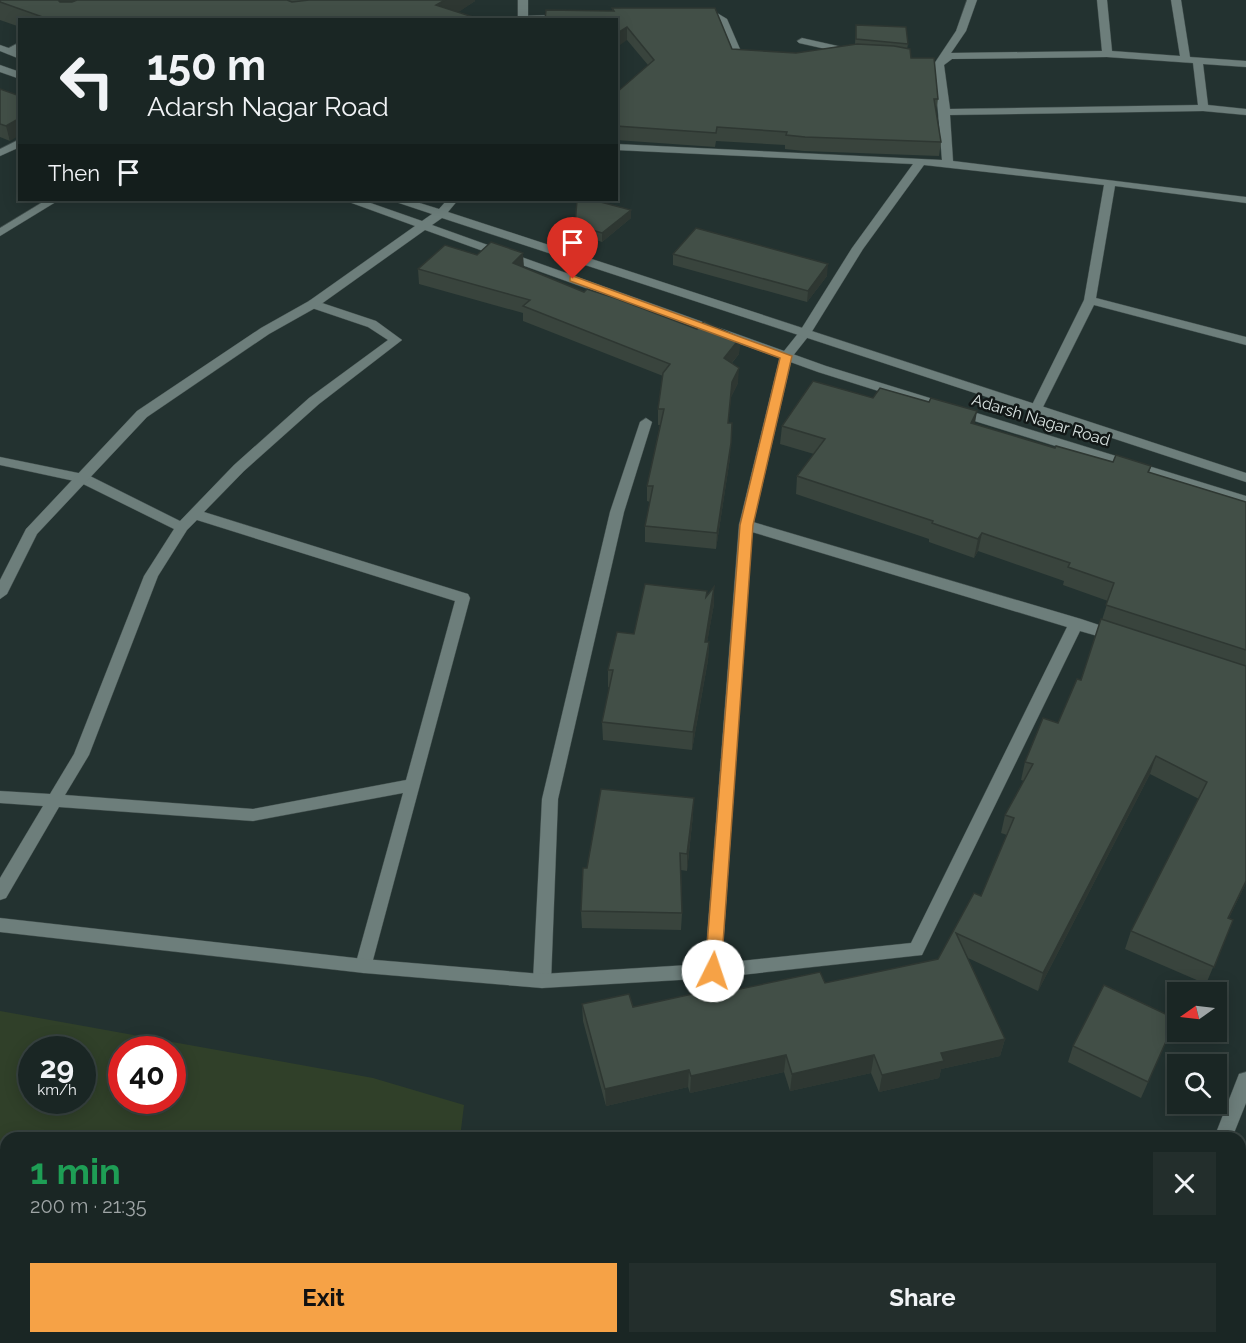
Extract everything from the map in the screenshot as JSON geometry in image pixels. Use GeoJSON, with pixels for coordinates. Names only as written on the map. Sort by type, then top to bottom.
{"type":"FeatureCollection","features":[{"type":"Feature","properties":{"kind":"street"},"geometry":{"type":"LineString","coordinates":[[522,0],[523,18]]}},
{"type":"Feature","properties":{"kind":"street"},"geometry":{"type":"LineString","coordinates":[[948,165],[939,64],[961,31],[972,0]]}},
{"type":"Feature","properties":{"kind":"street"},"geometry":{"type":"LineString","coordinates":[[1102,0],[1107,54]]}},
{"type":"Feature","properties":{"kind":"street"},"geometry":{"type":"LineString","coordinates":[[1176,0],[1185,58]]}},
{"type":"Feature","properties":{"kind":"street"},"geometry":{"type":"LineString","coordinates":[[694,17],[721,17],[738,56]]}},
{"type":"Feature","properties":{"kind":"street"},"geometry":{"type":"LineString","coordinates":[[802,41],[840,51],[861,52]]}},
{"type":"Feature","properties":{"kind":"street"},"geometry":{"type":"LineString","coordinates":[[939,64],[950,56],[978,54],[1107,54],[1246,64]]}},
{"type":"Feature","properties":{"kind":"street"},"geometry":{"type":"LineString","coordinates":[[1198,59],[1203,108]]}},
{"type":"Feature","properties":{"kind":"street"},"geometry":{"type":"LineString","coordinates":[[927,61],[939,64]]}},
{"type":"Feature","properties":{"kind":"street"},"geometry":{"type":"LineString","coordinates":[[0,68],[18,74]]}},
{"type":"Feature","properties":{"kind":"street"},"geometry":{"type":"LineString","coordinates":[[945,112],[1203,108],[1246,112]]}},
{"type":"Feature","properties":{"kind":"street"},"geometry":{"type":"LineString","coordinates":[[0,153],[18,143]]}},
{"type":"Feature","properties":{"kind":"street"},"geometry":{"type":"LineString","coordinates":[[618,147],[921,161],[1246,200]]}},
{"type":"Feature","properties":{"kind":"street"},"geometry":{"type":"LineString","coordinates":[[713,971],[746,525],[786,356],[805,333],[858,248],[921,161]]}},
{"type":"Feature","properties":{"kind":"street"},"geometry":{"type":"LineString","coordinates":[[1036,409],[1090,300],[1110,183]]}},
{"type":"Feature","properties":{"kind":"street"},"geometry":{"type":"LineString","coordinates":[[0,233],[50,201]]}},
{"type":"Feature","properties":{"kind":"street","name":"Adarsh Nagar Road"},"geometry":{"type":"LineString","coordinates":[[356,201],[786,356],[1246,501]]}},
{"type":"Feature","properties":{"kind":"street","name":"Adarsh Nagar Road"},"geometry":{"type":"LineString","coordinates":[[403,201],[1246,478]]}},
{"type":"Feature","properties":{"kind":"street"},"geometry":{"type":"LineString","coordinates":[[0,592],[31,532],[142,414],[265,331],[314,304],[440,214],[452,201]]}},
{"type":"Feature","properties":{"kind":"street"},"geometry":{"type":"LineString","coordinates":[[1090,300],[1246,341]]}},
{"type":"Feature","properties":{"kind":"street"},"geometry":{"type":"LineString","coordinates":[[0,893],[81,755],[151,576],[182,528],[239,468],[314,401],[396,340],[372,324],[314,304]]}},
{"type":"Feature","properties":{"kind":"street"},"geometry":{"type":"LineString","coordinates":[[542,981],[550,799],[617,512],[646,422]]}},
{"type":"Feature","properties":{"kind":"street"},"geometry":{"type":"LineString","coordinates":[[0,461],[83,478],[182,528]]}},
{"type":"Feature","properties":{"kind":"street"},"geometry":{"type":"LineString","coordinates":[[195,514],[463,598],[364,966]]}},
{"type":"Feature","properties":{"kind":"street"},"geometry":{"type":"LineString","coordinates":[[746,525],[1133,642]]}},
{"type":"Feature","properties":{"kind":"street"},"geometry":{"type":"LineString","coordinates":[[0,925],[364,966],[542,981],[713,971],[916,950],[1076,623]]}},
{"type":"Feature","properties":{"kind":"street"},"geometry":{"type":"LineString","coordinates":[[0,797],[253,814],[413,785]]}},
{"type":"Feature","properties":{"kind":"street"},"geometry":{"type":"LineString","coordinates":[[1225,1132],[1246,1080]]}},
{"type":"Feature","properties":{"kind":"green space"},"geometry":{"type":"Polygon","coordinates":[[[0,1011],[139,1036],[108,1036],[108,1114],[186,1114],[186,1044],[373,1078],[464,1105],[461,1132],[0,1132],[0,1011]]]}},
{"type":"Feature","properties":{"kind":"building"},"geometry":{"type":"Polygon","coordinates":[[[0,0],[72,2],[77,0],[287,0],[292,2],[445,0],[436,5],[473,17],[45,18],[0,2],[0,0]]]}},
{"type":"Feature","properties":{"kind":"building"},"geometry":{"type":"Polygon","coordinates":[[[612,8],[715,8],[732,49],[796,53],[857,44],[894,46],[910,49],[911,58],[934,58],[938,99],[934,99],[941,142],[805,137],[786,135],[787,132],[717,127],[716,133],[618,126],[618,91],[654,60],[627,27],[618,33],[618,18],[545,18],[546,10],[614,11],[612,8]]]}},
{"type":"Feature","properties":{"kind":"building"},"geometry":{"type":"Polygon","coordinates":[[[856,25],[906,27],[908,44],[856,39],[856,25]]]}},
{"type":"Feature","properties":{"kind":"building"},"geometry":{"type":"Polygon","coordinates":[[[0,89],[18,95],[18,119],[6,126],[0,124],[0,89]]]}},
{"type":"Feature","properties":{"kind":"building"},"geometry":{"type":"Polygon","coordinates":[[[577,201],[597,201],[631,210],[602,233],[575,225],[577,201]]]}},
{"type":"Feature","properties":{"kind":"building"},"geometry":{"type":"Polygon","coordinates":[[[696,228],[828,264],[808,291],[673,254],[696,228]]]}},
{"type":"Feature","properties":{"kind":"building"},"geometry":{"type":"Polygon","coordinates":[[[491,242],[523,253],[513,263],[584,292],[587,289],[615,298],[697,329],[704,321],[740,338],[724,358],[739,368],[732,382],[728,423],[732,423],[731,443],[717,533],[645,526],[653,486],[647,486],[664,409],[658,409],[663,373],[670,364],[523,306],[530,300],[418,269],[445,245],[477,255],[491,242]]]}},
{"type":"Feature","properties":{"kind":"building"},"geometry":{"type":"Polygon","coordinates":[[[813,381],[873,398],[880,388],[929,402],[931,398],[977,411],[971,423],[1055,448],[1056,446],[1113,462],[1116,455],[1151,466],[1148,472],[1246,502],[1246,650],[1106,605],[1114,583],[1068,567],[1070,563],[982,533],[978,539],[932,523],[933,521],[797,476],[825,439],[782,426],[813,381]]]}},
{"type":"Feature","properties":{"kind":"building"},"geometry":{"type":"Polygon","coordinates":[[[645,584],[707,591],[706,597],[714,587],[705,642],[709,642],[693,732],[602,722],[613,670],[608,670],[617,632],[634,634],[645,584]]]}},
{"type":"Feature","properties":{"kind":"building"},"geometry":{"type":"Polygon","coordinates":[[[1101,619],[1246,666],[1246,881],[1228,918],[1233,920],[1214,967],[1131,931],[1207,782],[1156,756],[1043,973],[956,933],[1005,1039],[941,1053],[944,1061],[882,1075],[874,1055],[792,1074],[786,1055],[691,1076],[689,1070],[605,1089],[582,1004],[629,994],[633,1007],[724,987],[726,992],[820,972],[825,983],[938,959],[974,893],[981,896],[1014,818],[1005,815],[1033,764],[1025,762],[1043,718],[1058,723],[1077,679],[1081,680],[1101,619]]]}},
{"type":"Feature","properties":{"kind":"building"},"geometry":{"type":"Polygon","coordinates":[[[601,789],[694,798],[687,854],[680,853],[682,913],[581,911],[583,868],[587,868],[601,789]]]}},
{"type":"Feature","properties":{"kind":"building"},"geometry":{"type":"Polygon","coordinates":[[[1104,985],[1167,1015],[1167,1039],[1148,1082],[1073,1046],[1104,985]]]}},
{"type":"Feature","properties":{"kind":"route"},"geometry":{"type":"LineString","coordinates":[[573,279],[786,356],[746,525],[713,971]]}}]}
